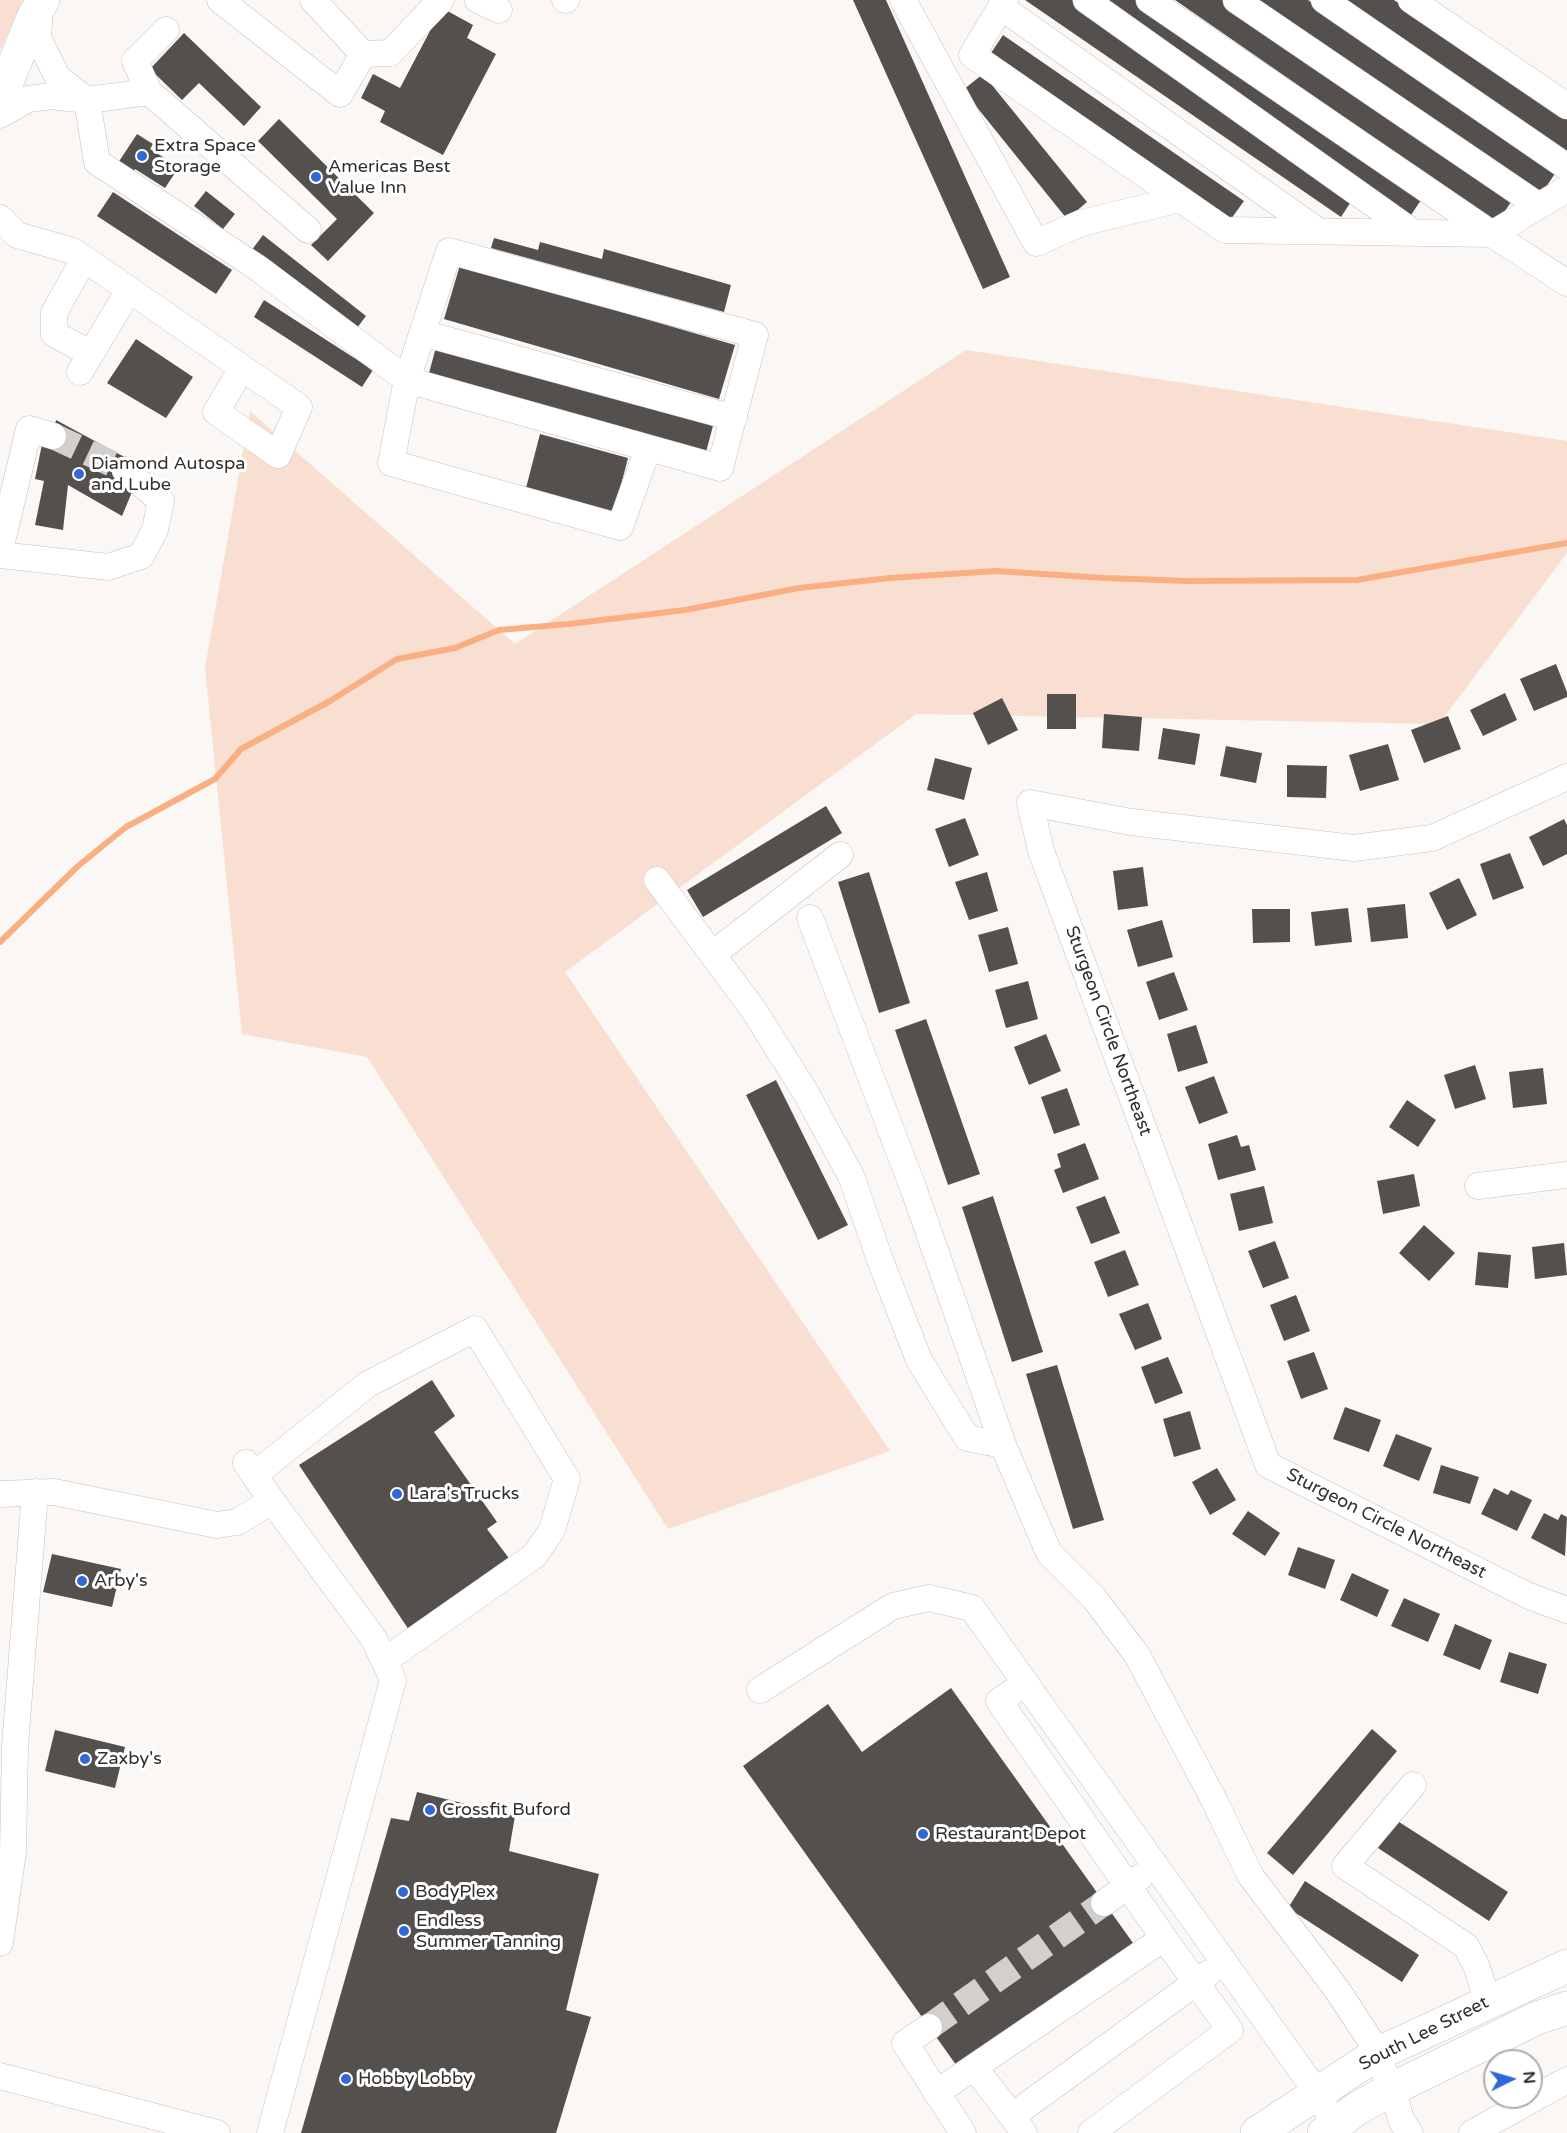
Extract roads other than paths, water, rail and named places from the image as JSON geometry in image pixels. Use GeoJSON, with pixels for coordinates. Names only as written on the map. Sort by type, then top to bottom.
{"type":"FeatureCollection","features":[{"type":"Feature","properties":{"kind":"main road"},"geometry":{"type":"LineString","coordinates":[[0,99],[42,3]]}},
{"type":"Feature","properties":{"kind":"main road","name":"South Lee Street"},"geometry":{"type":"LineString","coordinates":[[1257,2133],[1377,2054],[1567,1966]]}},
{"type":"Feature","properties":{"kind":"main road","name":"South Lee Street"},"geometry":{"type":"LineString","coordinates":[[1330,2128],[1358,2108],[1392,2089],[1537,2018],[1567,2008]]}},
{"type":"Feature","properties":{"kind":"street"},"geometry":{"type":"LineString","coordinates":[[220,0],[340,94],[363,54]]}},
{"type":"Feature","properties":{"kind":"street"},"geometry":{"type":"LineString","coordinates":[[313,0],[363,54]]}},
{"type":"Feature","properties":{"kind":"street"},"geometry":{"type":"LineString","coordinates":[[363,54],[390,52],[441,0]]}},
{"type":"Feature","properties":{"kind":"street"},"geometry":{"type":"LineString","coordinates":[[903,0],[1036,243],[1081,223],[1180,199]]}},
{"type":"Feature","properties":{"kind":"street"},"geometry":{"type":"LineString","coordinates":[[1086,0],[1414,233]]}},
{"type":"Feature","properties":{"kind":"street"},"geometry":{"type":"LineString","coordinates":[[1149,0],[1567,283]]}},
{"type":"Feature","properties":{"kind":"street"},"geometry":{"type":"LineString","coordinates":[[1236,0],[1539,206]]}},
{"type":"Feature","properties":{"kind":"street"},"geometry":{"type":"LineString","coordinates":[[1324,0],[1567,167]]}},
{"type":"Feature","properties":{"kind":"street"},"geometry":{"type":"LineString","coordinates":[[1411,0],[1567,106]]}},
{"type":"Feature","properties":{"kind":"street"},"geometry":{"type":"LineString","coordinates":[[42,3],[38,38],[58,78],[87,100],[97,162],[258,268],[407,380],[720,468],[755,335],[448,251],[407,380],[391,463],[620,527],[648,448]]}},
{"type":"Feature","properties":{"kind":"street"},"geometry":{"type":"LineString","coordinates":[[941,70],[972,55],[1003,4],[1318,231]]}},
{"type":"Feature","properties":{"kind":"street"},"geometry":{"type":"LineString","coordinates":[[166,30],[135,61],[149,92],[308,230]]}},
{"type":"Feature","properties":{"kind":"street"},"geometry":{"type":"LineString","coordinates":[[972,55],[1225,230],[1492,234],[1567,189]]}},
{"type":"Feature","properties":{"kind":"street"},"geometry":{"type":"LineString","coordinates":[[0,115],[28,99],[51,96],[87,100],[149,92]]}},
{"type":"Feature","properties":{"kind":"street"},"geometry":{"type":"LineString","coordinates":[[6,231],[73,251],[242,368]]}},
{"type":"Feature","properties":{"kind":"street"},"geometry":{"type":"LineString","coordinates":[[84,259],[54,313],[54,334],[85,362],[129,290]]}},
{"type":"Feature","properties":{"kind":"street"},"geometry":{"type":"LineString","coordinates":[[423,333],[734,418]]}},
{"type":"Feature","properties":{"kind":"street"},"geometry":{"type":"LineString","coordinates":[[0,550],[29,429],[53,436]]}},
{"type":"Feature","properties":{"kind":"street"},"geometry":{"type":"LineString","coordinates":[[0,555],[108,567],[141,556],[155,530],[161,501],[125,470]]}},
{"type":"Feature","properties":{"kind":"street","name":"Sturgeon Circle Northeast"},"geometry":{"type":"LineString","coordinates":[[1567,777],[1432,838],[1354,848],[1131,822],[1030,803],[1041,851],[1268,1465],[1529,1596],[1567,1610]]}},
{"type":"Feature","properties":{"kind":"street"},"geometry":{"type":"LineString","coordinates":[[713,954],[840,855]]}},
{"type":"Feature","properties":{"kind":"street"},"geometry":{"type":"LineString","coordinates":[[657,880],[753,1009],[806,1093],[852,1178],[880,1260],[919,1360],[967,1438],[1003,1445]]}},
{"type":"Feature","properties":{"kind":"street"},"geometry":{"type":"LineString","coordinates":[[810,918],[914,1190],[1003,1445],[1049,1553],[1094,1599],[1137,1655],[1214,1800],[1250,1875],[1338,1991],[1377,2054],[1392,2089],[1402,2122],[1410,2133]]}},
{"type":"Feature","properties":{"kind":"street"},"geometry":{"type":"LineString","coordinates":[[1478,1186],[1567,1175]]}},
{"type":"Feature","properties":{"kind":"street"},"geometry":{"type":"LineString","coordinates":[[270,2133],[393,1680],[374,1639],[250,1469],[368,1384],[475,1329],[567,1479],[552,1530],[534,1556],[384,1660]]}},
{"type":"Feature","properties":{"kind":"street"},"geometry":{"type":"LineString","coordinates":[[0,1943],[13,1852],[15,1746],[35,1492]]}},
{"type":"Feature","properties":{"kind":"street"},"geometry":{"type":"LineString","coordinates":[[0,1494],[54,1492],[217,1525],[237,1522],[272,1501]]}},
{"type":"Feature","properties":{"kind":"street"},"geometry":{"type":"LineString","coordinates":[[760,1690],[893,1606],[929,1598],[972,1608],[1317,2093],[1330,2128]]}},
{"type":"Feature","properties":{"kind":"street"},"geometry":{"type":"LineString","coordinates":[[1026,1683],[999,1701],[1230,2030],[1091,2133]]}},
{"type":"Feature","properties":{"kind":"street"},"geometry":{"type":"LineString","coordinates":[[1413,1785],[1345,1866],[1466,1946],[1476,1965],[1488,2002]]}},
{"type":"Feature","properties":{"kind":"street"},"geometry":{"type":"LineString","coordinates":[[1104,1903],[1155,1866]]}},
{"type":"Feature","properties":{"kind":"street"},"geometry":{"type":"LineString","coordinates":[[936,2093],[1164,1938]]}},
{"type":"Feature","properties":{"kind":"street"},"geometry":{"type":"LineString","coordinates":[[974,2067],[1018,2124],[1223,1962]]}},
{"type":"Feature","properties":{"kind":"street"},"geometry":{"type":"LineString","coordinates":[[929,2027],[905,2043],[963,2133]]}},
{"type":"Feature","properties":{"kind":"street"},"geometry":{"type":"LineString","coordinates":[[0,2076],[217,2133]]}},
{"type":"Feature","properties":{"kind":"street"},"geometry":{"type":"LineString","coordinates":[[1472,2133],[1567,2080]]}},
{"type":"Feature","properties":{"kind":"waterway"},"geometry":{"type":"LineString","coordinates":[[0,942],[78,866],[126,827],[215,779],[241,749],[330,701],[397,659],[455,648],[499,630],[685,610],[799,588],[890,578],[996,571],[1188,581],[1357,580],[1567,543]]}},
{"type":"Feature","properties":{"kind":"tunnel"},"geometry":{"type":"LineString","coordinates":[[53,436],[125,470]]}},
{"type":"Feature","properties":{"kind":"tunnel"},"geometry":{"type":"LineString","coordinates":[[929,2027],[1104,1903]]}},
{"type":"Feature","properties":{"kind":"place","name":"Extra Space Storage"},"geometry":{"type":"Point","coordinates":[142,156]}},
{"type":"Feature","properties":{"kind":"place","name":"Americas Best Value Inn"},"geometry":{"type":"Point","coordinates":[316,177]}},
{"type":"Feature","properties":{"kind":"place","name":"Diamond Autospa and Lube"},"geometry":{"type":"Point","coordinates":[79,474]}},
{"type":"Feature","properties":{"kind":"place","name":"Lara's Trucks"},"geometry":{"type":"Point","coordinates":[397,1494]}},
{"type":"Feature","properties":{"kind":"place","name":"Arby's"},"geometry":{"type":"Point","coordinates":[82,1581]}},
{"type":"Feature","properties":{"kind":"place","name":"Zaxby's"},"geometry":{"type":"Point","coordinates":[85,1759]}},
{"type":"Feature","properties":{"kind":"place","name":"Crossfit Buford"},"geometry":{"type":"Point","coordinates":[430,1810]}},
{"type":"Feature","properties":{"kind":"place","name":"Restaurant Depot"},"geometry":{"type":"Point","coordinates":[923,1834]}},
{"type":"Feature","properties":{"kind":"place","name":"BodyPlex"},"geometry":{"type":"Point","coordinates":[403,1892]}},
{"type":"Feature","properties":{"kind":"place","name":"Endless Summer Tanning"},"geometry":{"type":"Point","coordinates":[404,1931]}},
{"type":"Feature","properties":{"kind":"place","name":"Hobby Lobby"},"geometry":{"type":"Point","coordinates":[346,2079]}}]}
